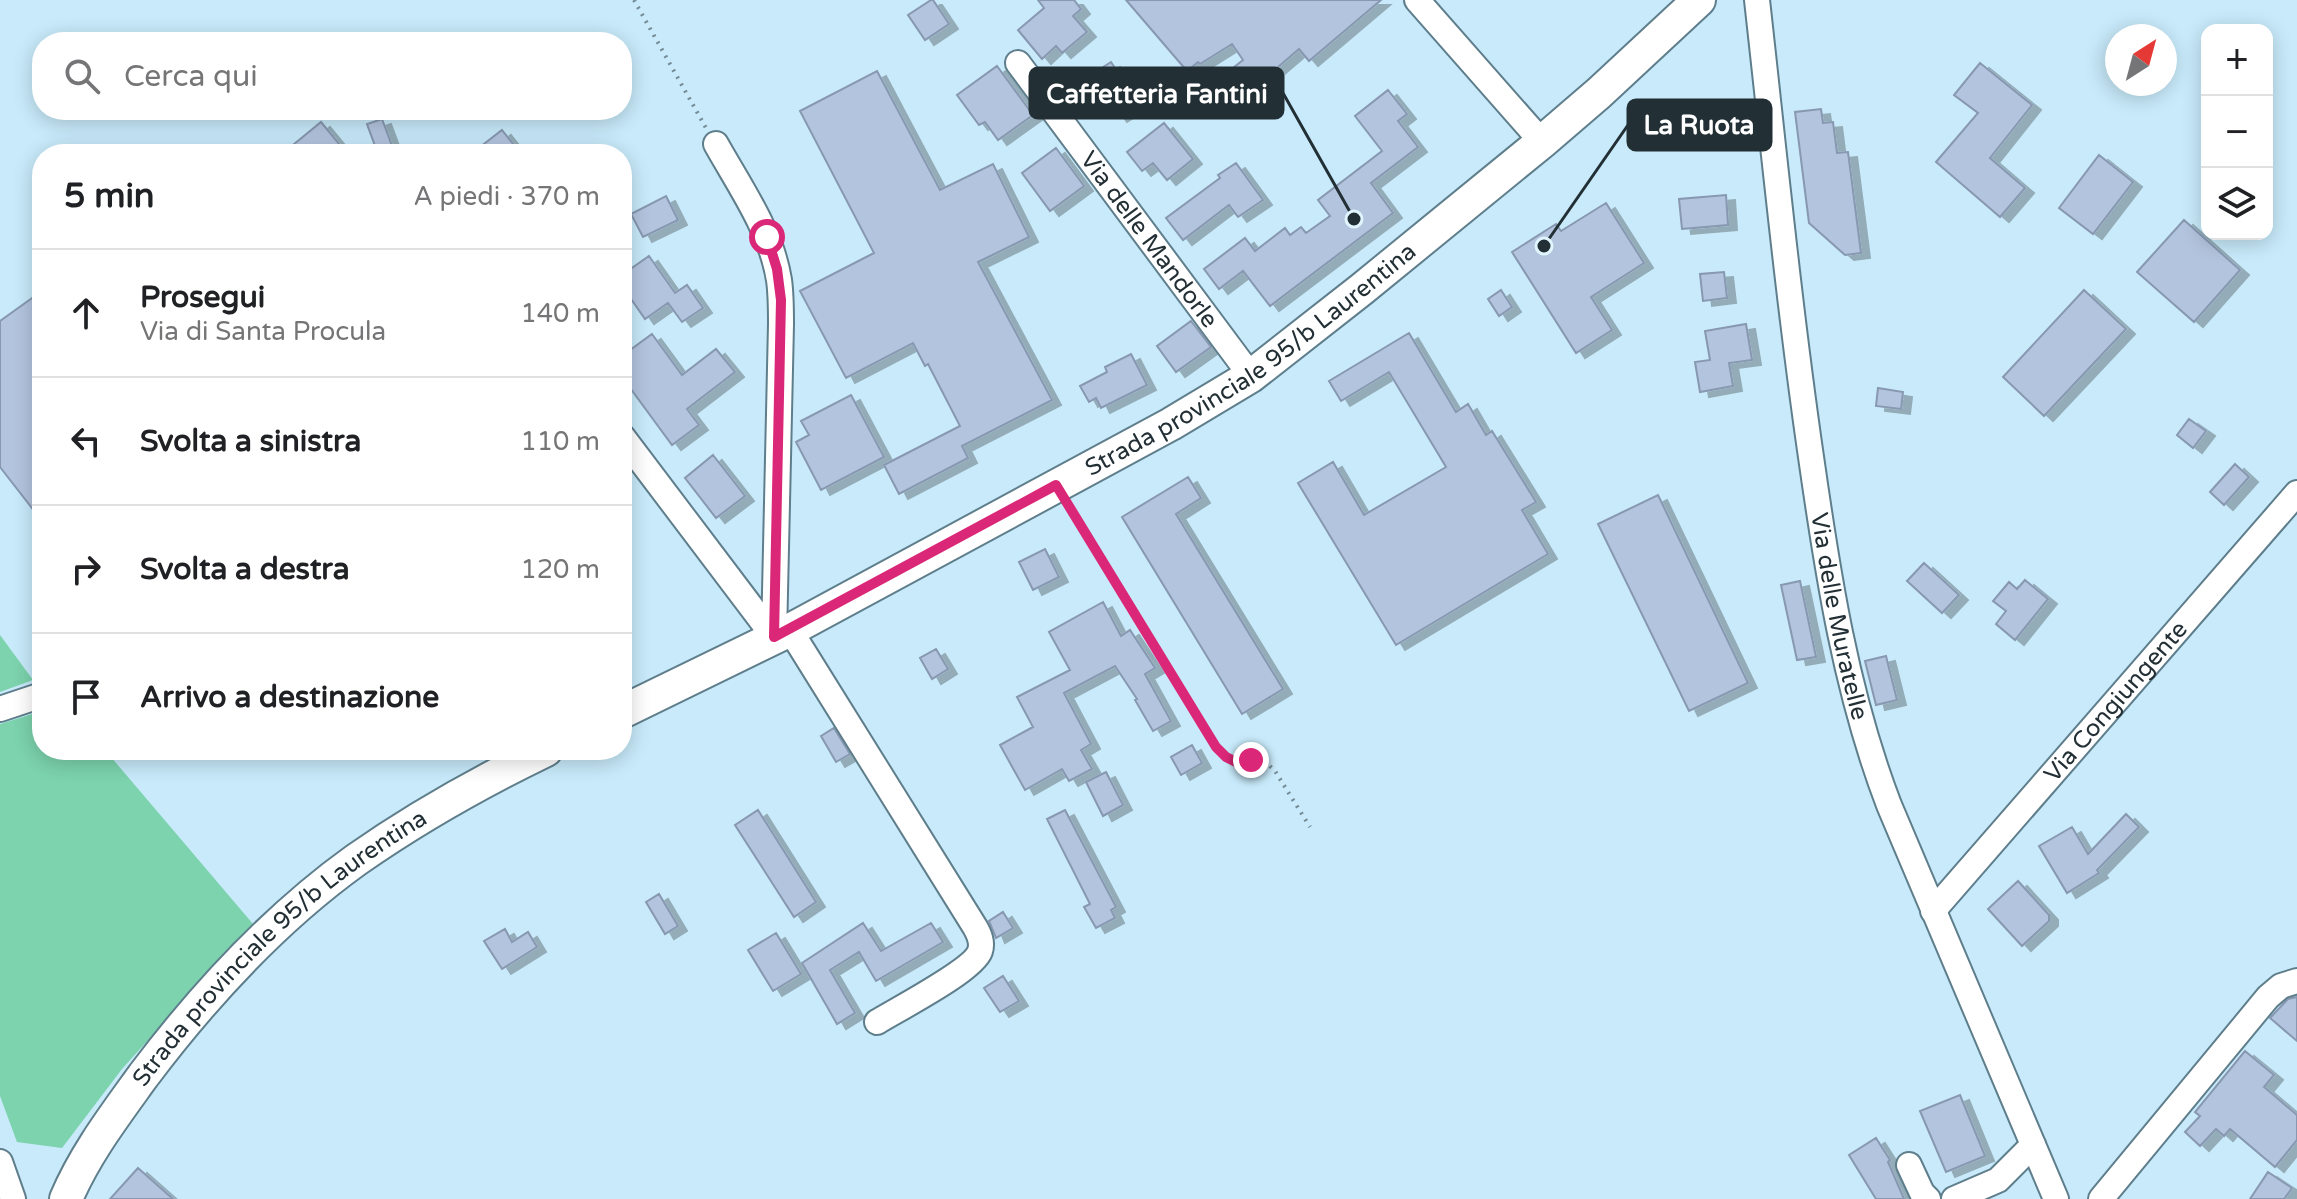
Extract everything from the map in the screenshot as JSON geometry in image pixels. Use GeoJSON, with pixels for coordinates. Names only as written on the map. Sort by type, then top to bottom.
{"type":"FeatureCollection","features":[{"type":"Feature","properties":{"kind":"main road","name":"Strada provinciale 95/b Laurentina"},"geometry":{"type":"LineString","coordinates":[[632,707],[782,633],[1171,424],[1251,376],[1542,142],[1699,0]]}},
{"type":"Feature","properties":{"kind":"main road","name":"Strada provinciale 95/b Laurentina"},"geometry":{"type":"LineString","coordinates":[[66,1199],[106,1128],[155,1061],[213,990],[268,933],[354,862],[406,827],[528,760]]}},
{"type":"Feature","properties":{"kind":"street"},"geometry":{"type":"LineString","coordinates":[[1417,0],[1542,142]]}},
{"type":"Feature","properties":{"kind":"street","name":"Via delle Muratelle"},"geometry":{"type":"LineString","coordinates":[[1757,0],[1798,368],[1838,628],[1869,750],[1933,911],[2056,1199]]}},
{"type":"Feature","properties":{"kind":"street","name":"Via delle Mandorle"},"geometry":{"type":"LineString","coordinates":[[1018,63],[1251,376]]}},
{"type":"Feature","properties":{"kind":"street"},"geometry":{"type":"LineString","coordinates":[[716,144],[764,229],[779,280],[782,633]]}},
{"type":"Feature","properties":{"kind":"street"},"geometry":{"type":"LineString","coordinates":[[632,448],[782,633],[981,939],[979,954],[966,968],[877,1022]]}},
{"type":"Feature","properties":{"kind":"street","name":"Via Congiungente"},"geometry":{"type":"LineString","coordinates":[[1933,911],[2297,493]]}},
{"type":"Feature","properties":{"kind":"street"},"geometry":{"type":"LineString","coordinates":[[0,709],[32,698]]}},
{"type":"Feature","properties":{"kind":"street"},"geometry":{"type":"LineString","coordinates":[[2101,1199],[2274,991],[2288,982],[2297,981]]}},
{"type":"Feature","properties":{"kind":"street"},"geometry":{"type":"LineString","coordinates":[[1954,1199],[1998,1180],[2033,1145]]}},
{"type":"Feature","properties":{"kind":"street"},"geometry":{"type":"LineString","coordinates":[[0,1162],[13,1199]]}},
{"type":"Feature","properties":{"kind":"street"},"geometry":{"type":"LineString","coordinates":[[1909,1165],[1928,1199]]}},
{"type":"Feature","properties":{"kind":"path"},"geometry":{"type":"LineString","coordinates":[[634,0],[716,144]]}},
{"type":"Feature","properties":{"kind":"path"},"geometry":{"type":"LineString","coordinates":[[1056,485],[1216,747],[1238,763],[1259,759],[1272,767],[1310,827]]}},
{"type":"Feature","properties":{"kind":"green space"},"geometry":{"type":"Polygon","coordinates":[[[0,635],[32,680],[0,692],[0,635]]]}},
{"type":"Feature","properties":{"kind":"green space"},"geometry":{"type":"Polygon","coordinates":[[[32,714],[32,760],[114,760],[253,924],[122,1069],[62,1148],[17,1142],[0,1096],[0,724],[32,714]]]}},
{"type":"Feature","properties":{"kind":"building"},"geometry":{"type":"Polygon","coordinates":[[[931,0],[949,24],[925,40],[908,15],[931,0]]]}},
{"type":"Feature","properties":{"kind":"building"},"geometry":{"type":"Polygon","coordinates":[[[1038,0],[1074,0],[1081,9],[1073,16],[1087,32],[1062,53],[1056,46],[1042,59],[1018,30],[1044,8],[1038,0]]]}},
{"type":"Feature","properties":{"kind":"building"},"geometry":{"type":"Polygon","coordinates":[[[1126,0],[1381,0],[1309,61],[1299,49],[1235,104],[1215,82],[1243,60],[1232,44],[1187,71],[1126,0]]]}},
{"type":"Feature","properties":{"kind":"building"},"geometry":{"type":"Polygon","coordinates":[[[1111,62],[1121,77],[1129,72],[1147,99],[1118,117],[1108,103],[1096,111],[1078,83],[1111,62]]]}},
{"type":"Feature","properties":{"kind":"building"},"geometry":{"type":"Polygon","coordinates":[[[1980,63],[2032,105],[1990,158],[2025,188],[2000,217],[1936,162],[1978,113],[1954,95],[1980,63]]]}},
{"type":"Feature","properties":{"kind":"building"},"geometry":{"type":"Polygon","coordinates":[[[997,66],[1033,115],[998,140],[985,122],[979,125],[957,95],[997,66]]]}},
{"type":"Feature","properties":{"kind":"building"},"geometry":{"type":"Polygon","coordinates":[[[877,71],[940,190],[993,164],[1029,237],[978,262],[1052,400],[962,446],[968,458],[899,494],[884,465],[960,426],[928,364],[925,366],[913,343],[846,378],[800,291],[874,253],[800,111],[877,71]]]}},
{"type":"Feature","properties":{"kind":"building"},"geometry":{"type":"Polygon","coordinates":[[[1388,90],[1407,114],[1398,121],[1418,147],[1371,183],[1393,213],[1270,306],[1243,271],[1219,289],[1204,269],[1245,238],[1255,251],[1285,228],[1290,235],[1301,227],[1306,233],[1330,216],[1318,200],[1382,151],[1355,116],[1388,90]]]}},
{"type":"Feature","properties":{"kind":"building"},"geometry":{"type":"Polygon","coordinates":[[[1821,109],[1823,123],[1833,122],[1837,153],[1848,152],[1861,253],[1845,255],[1809,223],[1795,112],[1821,109]]]}},
{"type":"Feature","properties":{"kind":"building"},"geometry":{"type":"Polygon","coordinates":[[[382,120],[391,144],[374,144],[367,124],[382,120]]]}},
{"type":"Feature","properties":{"kind":"building"},"geometry":{"type":"Polygon","coordinates":[[[321,122],[339,144],[294,144],[321,122]]]}},
{"type":"Feature","properties":{"kind":"building"},"geometry":{"type":"Polygon","coordinates":[[[1164,123],[1193,159],[1167,180],[1153,163],[1142,171],[1127,152],[1164,123]]]}},
{"type":"Feature","properties":{"kind":"building"},"geometry":{"type":"Polygon","coordinates":[[[502,130],[513,144],[484,144],[502,130]]]}},
{"type":"Feature","properties":{"kind":"building"},"geometry":{"type":"Polygon","coordinates":[[[1056,148],[1084,186],[1050,211],[1022,173],[1056,148]]]}},
{"type":"Feature","properties":{"kind":"building"},"geometry":{"type":"Polygon","coordinates":[[[2099,155],[2133,182],[2093,234],[2059,208],[2099,155]]]}},
{"type":"Feature","properties":{"kind":"building"},"geometry":{"type":"Polygon","coordinates":[[[1236,163],[1263,200],[1238,217],[1229,205],[1183,240],[1166,218],[1236,163]]]}},
{"type":"Feature","properties":{"kind":"building"},"geometry":{"type":"Polygon","coordinates":[[[1726,195],[1728,225],[1682,229],[1679,199],[1726,195]]]}},
{"type":"Feature","properties":{"kind":"building"},"geometry":{"type":"Polygon","coordinates":[[[666,196],[678,220],[643,237],[632,213],[666,196]]]}},
{"type":"Feature","properties":{"kind":"building"},"geometry":{"type":"Polygon","coordinates":[[[1606,203],[1644,263],[1591,297],[1612,330],[1576,353],[1512,252],[1556,224],[1561,231],[1606,203]]]}},
{"type":"Feature","properties":{"kind":"building"},"geometry":{"type":"Polygon","coordinates":[[[2184,220],[2201,235],[2201,240],[2206,240],[2240,270],[2194,322],[2137,272],[2184,220]]]}},
{"type":"Feature","properties":{"kind":"building"},"geometry":{"type":"Polygon","coordinates":[[[649,256],[675,293],[687,285],[703,308],[682,322],[668,303],[645,319],[632,300],[632,268],[649,256]]]}},
{"type":"Feature","properties":{"kind":"building"},"geometry":{"type":"Polygon","coordinates":[[[1724,272],[1727,298],[1703,301],[1700,274],[1724,272]]]}},
{"type":"Feature","properties":{"kind":"building"},"geometry":{"type":"Polygon","coordinates":[[[1501,290],[1512,307],[1499,316],[1488,299],[1501,290]]]}},
{"type":"Feature","properties":{"kind":"building"},"geometry":{"type":"Polygon","coordinates":[[[2084,290],[2126,329],[2044,416],[2003,377],[2084,290]]]}},
{"type":"Feature","properties":{"kind":"building"},"geometry":{"type":"Polygon","coordinates":[[[32,298],[32,508],[0,467],[0,321],[32,298]]]}},
{"type":"Feature","properties":{"kind":"building"},"geometry":{"type":"Polygon","coordinates":[[[1191,321],[1211,347],[1176,372],[1157,346],[1191,321]]]}},
{"type":"Feature","properties":{"kind":"building"},"geometry":{"type":"Polygon","coordinates":[[[1746,324],[1752,360],[1729,363],[1733,386],[1700,392],[1695,362],[1710,360],[1705,331],[1746,324]]]}},
{"type":"Feature","properties":{"kind":"building"},"geometry":{"type":"Polygon","coordinates":[[[1409,333],[1456,412],[1468,404],[1486,435],[1492,431],[1536,502],[1522,510],[1548,554],[1396,645],[1298,483],[1333,462],[1364,515],[1446,467],[1389,372],[1341,401],[1329,381],[1409,333]]]}},
{"type":"Feature","properties":{"kind":"building"},"geometry":{"type":"Polygon","coordinates":[[[652,334],[682,375],[716,349],[735,372],[687,409],[699,425],[672,445],[632,391],[632,349],[652,334]]]}},
{"type":"Feature","properties":{"kind":"building"},"geometry":{"type":"Polygon","coordinates":[[[1131,354],[1147,385],[1101,408],[1096,398],[1089,402],[1080,386],[1107,372],[1105,367],[1131,354]]]}},
{"type":"Feature","properties":{"kind":"building"},"geometry":{"type":"Polygon","coordinates":[[[1878,388],[1903,392],[1901,409],[1876,406],[1878,388]]]}},
{"type":"Feature","properties":{"kind":"building"},"geometry":{"type":"Polygon","coordinates":[[[851,395],[884,457],[821,490],[796,442],[809,435],[801,421],[851,395]]]}},
{"type":"Feature","properties":{"kind":"building"},"geometry":{"type":"Polygon","coordinates":[[[2189,419],[2206,431],[2193,448],[2177,435],[2189,419]]]}},
{"type":"Feature","properties":{"kind":"building"},"geometry":{"type":"Polygon","coordinates":[[[713,455],[745,496],[716,518],[685,478],[713,455]]]}},
{"type":"Feature","properties":{"kind":"building"},"geometry":{"type":"Polygon","coordinates":[[[2235,464],[2249,477],[2224,505],[2210,492],[2235,464]]]}},
{"type":"Feature","properties":{"kind":"building"},"geometry":{"type":"Polygon","coordinates":[[[1188,477],[1201,498],[1176,514],[1283,689],[1242,714],[1122,517],[1188,477]]]}},
{"type":"Feature","properties":{"kind":"building"},"geometry":{"type":"Polygon","coordinates":[[[1658,495],[1748,683],[1689,711],[1598,524],[1658,495]]]}},
{"type":"Feature","properties":{"kind":"building"},"geometry":{"type":"Polygon","coordinates":[[[1045,549],[1059,577],[1033,590],[1019,562],[1045,549]]]}},
{"type":"Feature","properties":{"kind":"building"},"geometry":{"type":"Polygon","coordinates":[[[1924,563],[1959,595],[1942,613],[1907,581],[1924,563]]]}},
{"type":"Feature","properties":{"kind":"building"},"geometry":{"type":"Polygon","coordinates":[[[2025,580],[2048,599],[2015,640],[1996,624],[2006,611],[1993,601],[2009,582],[2017,589],[2025,580]]]}},
{"type":"Feature","properties":{"kind":"building"},"geometry":{"type":"Polygon","coordinates":[[[1800,581],[1816,657],[1797,660],[1781,585],[1800,581]]]}},
{"type":"Feature","properties":{"kind":"building"},"geometry":{"type":"Polygon","coordinates":[[[1103,602],[1121,636],[1130,630],[1155,668],[1145,674],[1171,721],[1153,731],[1115,666],[1064,693],[1091,744],[1081,750],[1092,769],[1069,781],[1062,769],[1025,790],[1000,745],[1033,727],[1017,697],[1070,670],[1049,632],[1103,602]]]}},
{"type":"Feature","properties":{"kind":"building"},"geometry":{"type":"Polygon","coordinates":[[[936,649],[948,669],[932,679],[920,658],[936,649]]]}},
{"type":"Feature","properties":{"kind":"building"},"geometry":{"type":"Polygon","coordinates":[[[1886,656],[1897,700],[1876,705],[1865,661],[1886,656]]]}},
{"type":"Feature","properties":{"kind":"building"},"geometry":{"type":"Polygon","coordinates":[[[834,728],[850,754],[836,762],[821,736],[834,728]]]}},
{"type":"Feature","properties":{"kind":"building"},"geometry":{"type":"Polygon","coordinates":[[[1192,745],[1202,763],[1181,775],[1171,757],[1192,745]]]}},
{"type":"Feature","properties":{"kind":"building"},"geometry":{"type":"Polygon","coordinates":[[[1106,772],[1123,805],[1103,816],[1086,782],[1106,772]]]}},
{"type":"Feature","properties":{"kind":"building"},"geometry":{"type":"Polygon","coordinates":[[[758,810],[816,902],[794,917],[735,825],[758,810]]]}},
{"type":"Feature","properties":{"kind":"building"},"geometry":{"type":"Polygon","coordinates":[[[1065,810],[1116,907],[1111,910],[1115,918],[1096,928],[1084,907],[1090,904],[1047,819],[1065,810]]]}},
{"type":"Feature","properties":{"kind":"building"},"geometry":{"type":"Polygon","coordinates":[[[2126,814],[2139,827],[2097,870],[2099,873],[2067,893],[2039,846],[2072,827],[2088,854],[2126,814]]]}},
{"type":"Feature","properties":{"kind":"building"},"geometry":{"type":"Polygon","coordinates":[[[2018,881],[2049,915],[2049,921],[2022,946],[1988,909],[2018,881]]]}},
{"type":"Feature","properties":{"kind":"building"},"geometry":{"type":"Polygon","coordinates":[[[659,894],[678,926],[665,934],[646,902],[659,894]]]}},
{"type":"Feature","properties":{"kind":"building"},"geometry":{"type":"Polygon","coordinates":[[[1003,912],[1013,928],[996,938],[989,921],[1003,912]]]}},
{"type":"Feature","properties":{"kind":"building"},"geometry":{"type":"Polygon","coordinates":[[[863,923],[881,951],[931,923],[943,942],[876,981],[859,952],[830,970],[855,1013],[837,1024],[802,963],[863,923]]]}},
{"type":"Feature","properties":{"kind":"building"},"geometry":{"type":"Polygon","coordinates":[[[505,929],[512,942],[528,932],[537,947],[502,969],[484,941],[505,929]]]}},
{"type":"Feature","properties":{"kind":"building"},"geometry":{"type":"Polygon","coordinates":[[[776,933],[801,974],[773,991],[748,950],[776,933]]]}},
{"type":"Feature","properties":{"kind":"building"},"geometry":{"type":"Polygon","coordinates":[[[1003,976],[1019,1001],[1000,1012],[984,988],[1003,976]]]}},
{"type":"Feature","properties":{"kind":"building"},"geometry":{"type":"Polygon","coordinates":[[[2297,997],[2297,1041],[2270,1018],[2288,999],[2297,997]]]}},
{"type":"Feature","properties":{"kind":"building"},"geometry":{"type":"Polygon","coordinates":[[[2245,1051],[2274,1075],[2264,1087],[2297,1115],[2297,1140],[2275,1167],[2230,1129],[2224,1136],[2216,1129],[2200,1146],[2185,1132],[2200,1116],[2195,1112],[2245,1051]]]}},
{"type":"Feature","properties":{"kind":"building"},"geometry":{"type":"Polygon","coordinates":[[[1960,1095],[1985,1156],[1946,1172],[1920,1111],[1960,1095]]]}},
{"type":"Feature","properties":{"kind":"building"},"geometry":{"type":"Polygon","coordinates":[[[1876,1138],[1890,1160],[1888,1162],[1904,1199],[1876,1199],[1849,1155],[1876,1138]]]}},
{"type":"Feature","properties":{"kind":"building"},"geometry":{"type":"Polygon","coordinates":[[[138,1168],[173,1199],[110,1199],[138,1168]]]}},
{"type":"Feature","properties":{"kind":"building"},"geometry":{"type":"Polygon","coordinates":[[[2268,1172],[2292,1188],[2284,1199],[2250,1199],[2268,1172]]]}},
{"type":"Feature","properties":{"kind":"place","name":"Caffetteria Fantini"},"geometry":{"type":"Point","coordinates":[1354,219]}},
{"type":"Feature","properties":{"kind":"place","name":"La Ruota"},"geometry":{"type":"Point","coordinates":[1544,246]}},
{"type":"Feature","properties":{"kind":"route"},"geometry":{"type":"LineString","coordinates":[[767,237],[777,269],[781,300],[774,637],[1056,485],[1216,747],[1238,763],[1251,760]]}}]}
